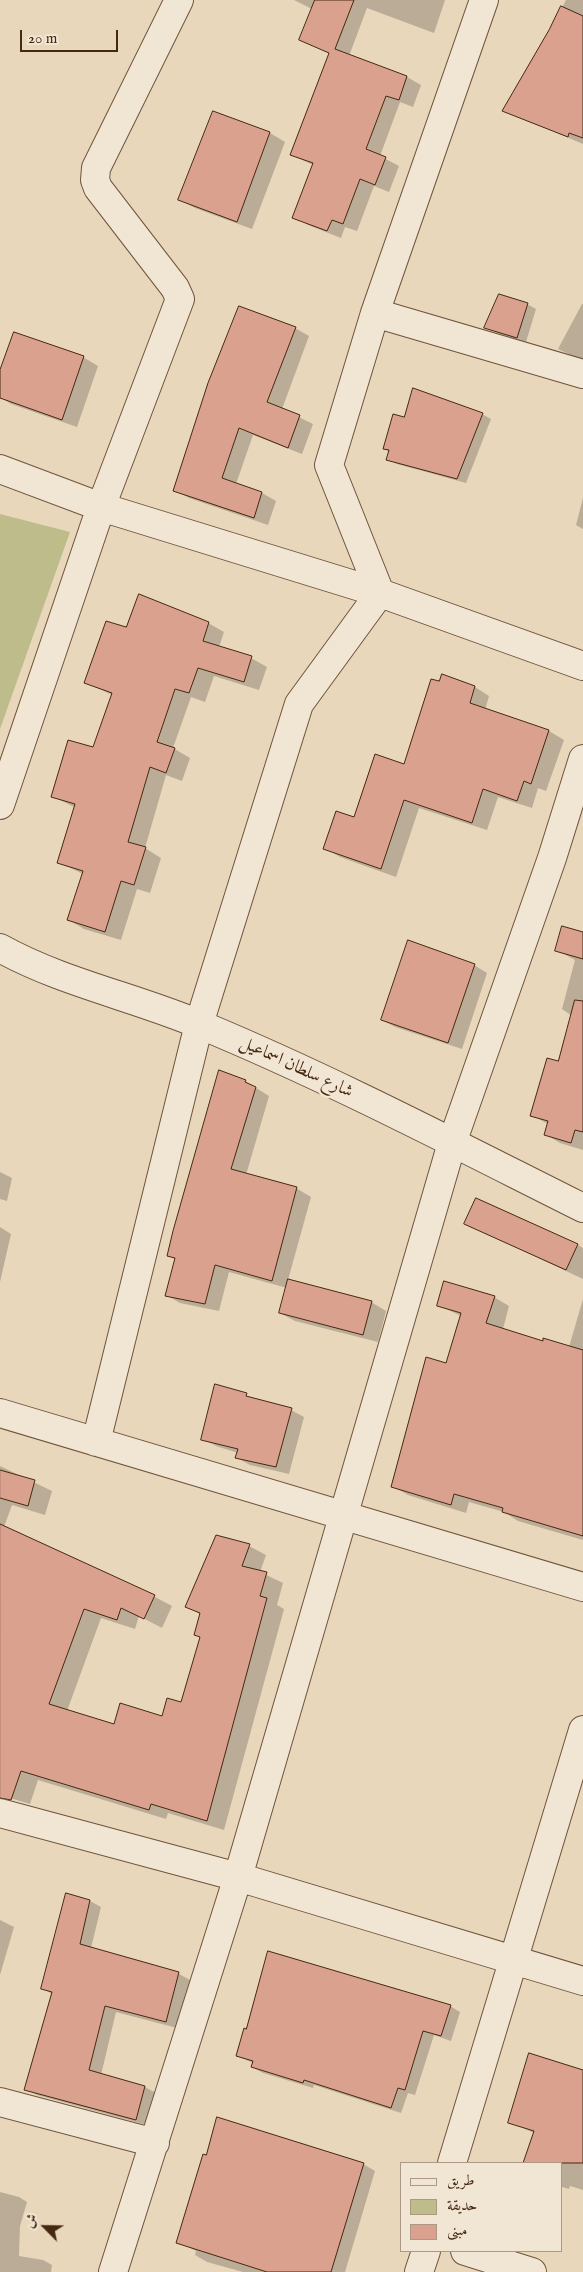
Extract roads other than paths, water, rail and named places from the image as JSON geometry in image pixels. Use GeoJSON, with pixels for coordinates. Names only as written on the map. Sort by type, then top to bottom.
{"type":"FeatureCollection","features":[{"type":"Feature","properties":{"kind":"street"},"geometry":{"type":"LineString","coordinates":[[0,805],[101,507],[180,299],[175,288],[98,188],[95,180],[96,168],[179,0]]}},
{"type":"Feature","properties":{"kind":"street"},"geometry":{"type":"LineString","coordinates":[[380,594],[329,465],[375,313],[484,0]]}},
{"type":"Feature","properties":{"kind":"street"},"geometry":{"type":"LineString","coordinates":[[375,313],[583,374]]}},
{"type":"Feature","properties":{"kind":"street"},"geometry":{"type":"LineString","coordinates":[[0,469],[101,507],[380,594],[583,666]]}},
{"type":"Feature","properties":{"kind":"street"},"geometry":{"type":"LineString","coordinates":[[96,1442],[199,1024],[299,704],[380,594]]}},
{"type":"Feature","properties":{"kind":"street"},"geometry":{"type":"LineString","coordinates":[[113,2272],[238,1877],[452,1143],[552,858],[583,759]]}},
{"type":"Feature","properties":{"kind":"street","name":"شارع سلطان اسماعيل"},"geometry":{"type":"LineString","coordinates":[[0,948],[21,960],[199,1024],[314,1074],[583,1208]]}},
{"type":"Feature","properties":{"kind":"street"},"geometry":{"type":"LineString","coordinates":[[0,1413],[583,1587]]}},
{"type":"Feature","properties":{"kind":"street"},"geometry":{"type":"LineString","coordinates":[[452,2162],[583,1730]]}},
{"type":"Feature","properties":{"kind":"street"},"geometry":{"type":"LineString","coordinates":[[0,1813],[238,1877],[583,1981]]}},
{"type":"Feature","properties":{"kind":"street"},"geometry":{"type":"LineString","coordinates":[[0,2102],[155,2142]]}},
{"type":"Feature","properties":{"kind":"street"},"geometry":{"type":"LineString","coordinates":[[419,2272],[426,2252]]}},
{"type":"Feature","properties":{"kind":"street"},"geometry":{"type":"LineString","coordinates":[[468,2252],[532,2272]]}}]}
